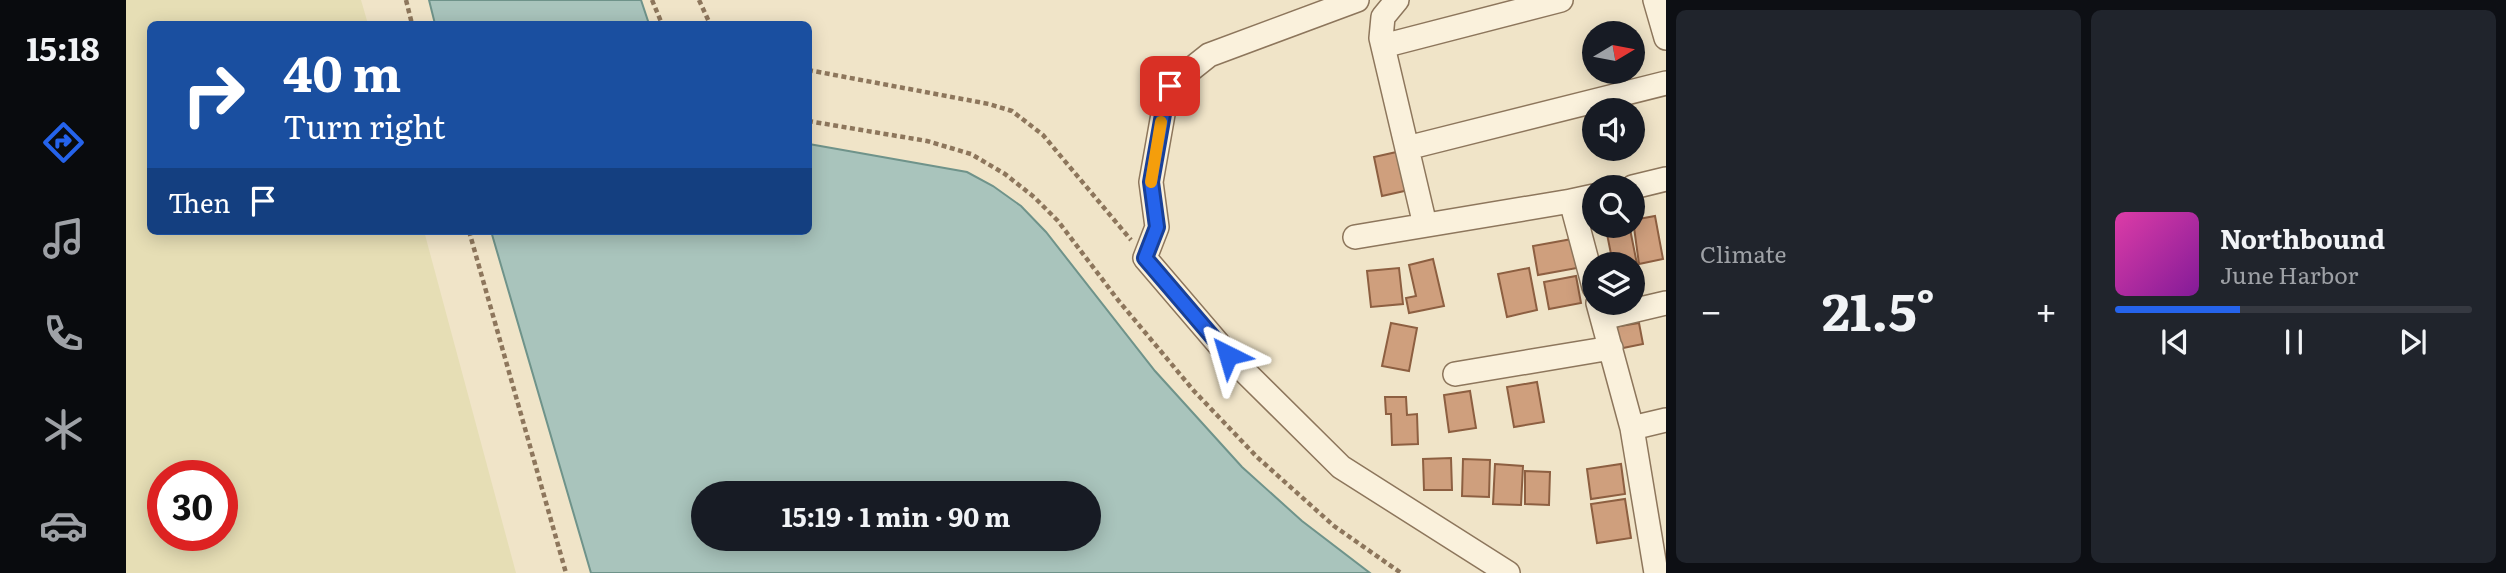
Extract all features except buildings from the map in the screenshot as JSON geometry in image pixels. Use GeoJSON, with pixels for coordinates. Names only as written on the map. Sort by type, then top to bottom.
{"type":"FeatureCollection","features":[{"type":"Feature","properties":{"kind":"street"},"geometry":{"type":"LineString","coordinates":[[1357,0],[1209,55],[1170,86],[1151,182],[1157,227],[1145,258],[1228,355],[1341,467],[1508,573]]}},
{"type":"Feature","properties":{"kind":"street"},"geometry":{"type":"LineString","coordinates":[[1396,0],[1383,17],[1383,46],[1424,225]]}},
{"type":"Feature","properties":{"kind":"street"},"geometry":{"type":"LineString","coordinates":[[1383,46],[1561,0]]}},
{"type":"Feature","properties":{"kind":"street"},"geometry":{"type":"LineString","coordinates":[[1655,0],[1666,38]]}},
{"type":"Feature","properties":{"kind":"street"},"geometry":{"type":"LineString","coordinates":[[1407,148],[1666,83]]}},
{"type":"Feature","properties":{"kind":"street"},"geometry":{"type":"LineString","coordinates":[[1645,184],[1666,179]]}},
{"type":"Feature","properties":{"kind":"street"},"geometry":{"type":"LineString","coordinates":[[1355,237],[1582,199]]}},
{"type":"Feature","properties":{"kind":"street"},"geometry":{"type":"LineString","coordinates":[[1571,201],[1584,252]]}},
{"type":"Feature","properties":{"kind":"street"},"geometry":{"type":"LineString","coordinates":[[1645,305],[1666,303]]}},
{"type":"Feature","properties":{"kind":"street"},"geometry":{"type":"LineString","coordinates":[[1601,315],[1658,539],[1656,573]]}},
{"type":"Feature","properties":{"kind":"street"},"geometry":{"type":"LineString","coordinates":[[1455,374],[1611,348]]}},
{"type":"Feature","properties":{"kind":"street"},"geometry":{"type":"LineString","coordinates":[[1632,428],[1666,420]]}},
{"type":"Feature","properties":{"kind":"path"},"geometry":{"type":"LineString","coordinates":[[406,0],[411,21]]}},
{"type":"Feature","properties":{"kind":"path"},"geometry":{"type":"LineString","coordinates":[[652,0],[661,21]]}},
{"type":"Feature","properties":{"kind":"path"},"geometry":{"type":"LineString","coordinates":[[699,0],[709,21]]}},
{"type":"Feature","properties":{"kind":"path"},"geometry":{"type":"LineString","coordinates":[[812,72],[989,104],[1012,111],[1043,135],[1145,258]]}},
{"type":"Feature","properties":{"kind":"path"},"geometry":{"type":"LineString","coordinates":[[812,122],[927,141],[971,154],[1005,174],[1058,221],[1118,300],[1194,391],[1257,457],[1334,526],[1401,573]]}},
{"type":"Feature","properties":{"kind":"path"},"geometry":{"type":"LineString","coordinates":[[470,235],[566,573]]}},
{"type":"Feature","properties":{"kind":"shaded area"},"geometry":{"type":"Polygon","coordinates":[[[126,0],[361,0],[367,21],[147,21],[147,235],[425,235],[516,573],[126,573],[126,0]]]}},
{"type":"Feature","properties":{"kind":"water"},"geometry":{"type":"Polygon","coordinates":[[[429,0],[641,0],[648,21],[434,21],[429,0]]]}},
{"type":"Feature","properties":{"kind":"water"},"geometry":{"type":"Polygon","coordinates":[[[812,145],[967,172],[1021,206],[1046,232],[1155,371],[1242,467],[1302,521],[1370,573],[591,573],[492,235],[812,235],[812,145]]]}},
{"type":"Feature","properties":{"kind":"slow traffic"},"geometry":{"type":"LineString","coordinates":[[1151,182],[1161,122]]}},
{"type":"Feature","properties":{"kind":"route"},"geometry":{"type":"LineString","coordinates":[[1170,86],[1150,190],[1157,227],[1145,258],[1228,355]]}}]}
